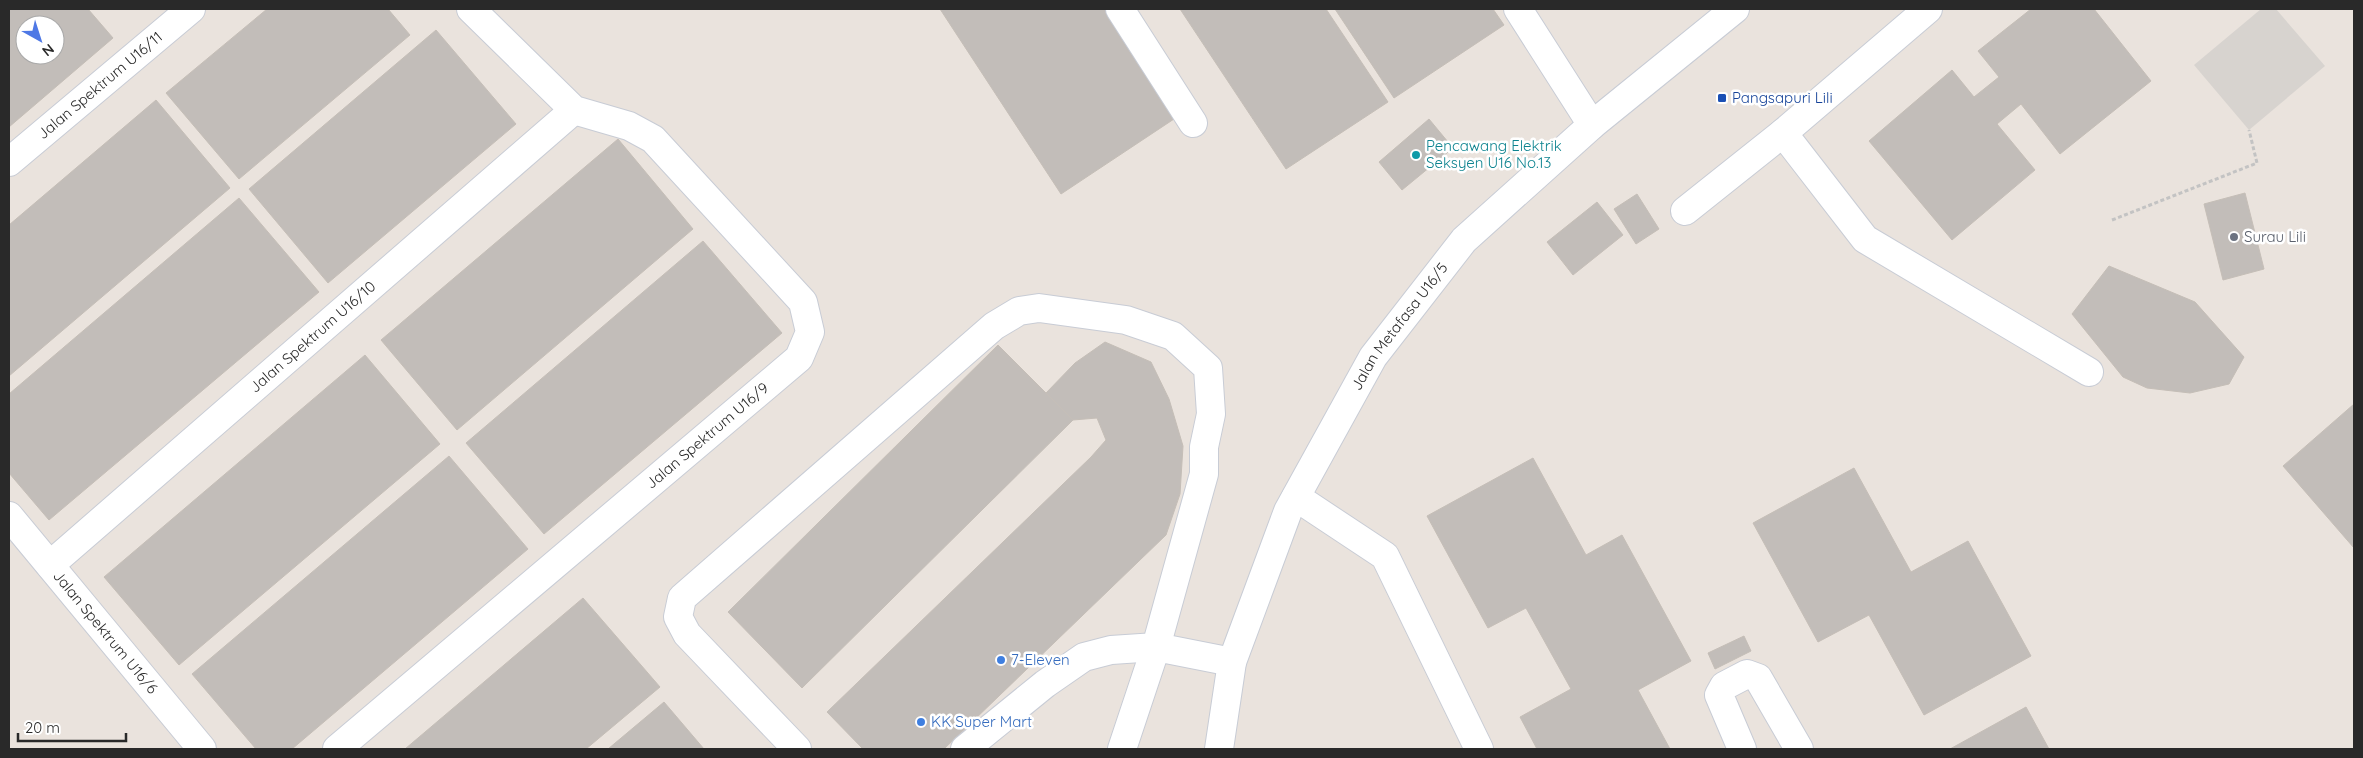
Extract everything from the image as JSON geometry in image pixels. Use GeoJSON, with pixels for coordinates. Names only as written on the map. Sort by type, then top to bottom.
{"type":"FeatureCollection","features":[{"type":"Feature","properties":{"kind":"street","name":"Jalan Spektrum U16/11"},"geometry":{"type":"LineString","coordinates":[[9,162],[191,9]]}},
{"type":"Feature","properties":{"kind":"street"},"geometry":{"type":"LineString","coordinates":[[472,9],[574,110]]}},
{"type":"Feature","properties":{"kind":"street"},"geometry":{"type":"LineString","coordinates":[[1120,9],[1193,123]]}},
{"type":"Feature","properties":{"kind":"street"},"geometry":{"type":"LineString","coordinates":[[1518,9],[1592,125]]}},
{"type":"Feature","properties":{"kind":"street","name":"Jalan Metafasa U16/5"},"geometry":{"type":"LineString","coordinates":[[1219,749],[1232,662],[1288,512],[1373,357],[1464,240],[1592,125],[1735,9]]}},
{"type":"Feature","properties":{"kind":"street"},"geometry":{"type":"LineString","coordinates":[[1685,211],[1783,133],[1928,9]]}},
{"type":"Feature","properties":{"kind":"street","name":"Jalan Spektrum U16/10"},"geometry":{"type":"LineString","coordinates":[[50,566],[574,110]]}},
{"type":"Feature","properties":{"kind":"street","name":"Jalan Spektrum U16/9"},"geometry":{"type":"LineString","coordinates":[[337,749],[800,358],[810,332],[803,302],[653,139],[628,126],[574,110]]}},
{"type":"Feature","properties":{"kind":"street"},"geometry":{"type":"LineString","coordinates":[[1783,133],[1865,238],[2089,372]]}},
{"type":"Feature","properties":{"kind":"street"},"geometry":{"type":"LineString","coordinates":[[797,749],[687,634],[678,617],[682,598],[994,326],[1019,311],[1039,308],[1126,320],[1173,336],[1208,368],[1211,414],[1204,447],[1204,474],[1156,647],[1122,749]]}},
{"type":"Feature","properties":{"kind":"street"},"geometry":{"type":"LineString","coordinates":[[1296,497],[1385,556],[1479,749]]}},
{"type":"Feature","properties":{"kind":"street","name":"Jalan Spektrum U16/6"},"geometry":{"type":"LineString","coordinates":[[9,516],[202,749]]}},
{"type":"Feature","properties":{"kind":"street"},"geometry":{"type":"LineString","coordinates":[[965,749],[1045,684],[1084,657],[1111,650],[1156,647],[1232,662]]}},
{"type":"Feature","properties":{"kind":"street"},"geometry":{"type":"LineString","coordinates":[[1742,749],[1719,695],[1724,686],[1747,674],[1758,678],[1799,749]]}},
{"type":"Feature","properties":{"kind":"path"},"geometry":{"type":"LineString","coordinates":[[2112,220],[2257,162],[2249,130]]}},
{"type":"Feature","properties":{"kind":"shaded area"},"geometry":{"type":"Polygon","coordinates":[[[2261,9],[2276,9],[2325,66],[2249,130],[2194,65],[2261,9]]]}},
{"type":"Feature","properties":{"kind":"building"},"geometry":{"type":"Polygon","coordinates":[[[9,9],[88,9],[113,38],[9,127],[9,9]]]}},
{"type":"Feature","properties":{"kind":"building"},"geometry":{"type":"Polygon","coordinates":[[[267,9],[388,9],[410,35],[239,179],[166,93],[267,9]]]}},
{"type":"Feature","properties":{"kind":"building"},"geometry":{"type":"Polygon","coordinates":[[[940,9],[1105,9],[1177,117],[1061,194],[940,9]]]}},
{"type":"Feature","properties":{"kind":"building"},"geometry":{"type":"Polygon","coordinates":[[[1180,9],[1326,9],[1388,102],[1286,169],[1180,9]]]}},
{"type":"Feature","properties":{"kind":"building"},"geometry":{"type":"Polygon","coordinates":[[[1335,9],[1493,9],[1504,25],[1394,98],[1335,9]]]}},
{"type":"Feature","properties":{"kind":"building"},"geometry":{"type":"Polygon","coordinates":[[[2031,9],[2094,9],[2151,81],[2060,154],[2021,104],[1997,124],[2035,170],[1952,240],[1869,141],[1952,70],[1974,97],[1999,77],[1978,51],[2031,9]]]}},
{"type":"Feature","properties":{"kind":"building"},"geometry":{"type":"Polygon","coordinates":[[[436,30],[516,124],[328,283],[249,189],[436,30]]]}},
{"type":"Feature","properties":{"kind":"building"},"geometry":{"type":"Polygon","coordinates":[[[156,100],[230,188],[9,376],[9,225],[156,100]]]}},
{"type":"Feature","properties":{"kind":"building","name":"Pencawang Elektrik Seksyen U16 No.13"},"geometry":{"type":"Polygon","coordinates":[[[1429,119],[1453,148],[1402,190],[1379,162],[1429,119]]]}},
{"type":"Feature","properties":{"kind":"building"},"geometry":{"type":"Polygon","coordinates":[[[618,139],[693,229],[457,430],[381,340],[618,139]]]}},
{"type":"Feature","properties":{"kind":"building","name":"Surau Lili"},"geometry":{"type":"Polygon","coordinates":[[[2245,193],[2264,269],[2223,280],[2204,204],[2245,193]]]}},
{"type":"Feature","properties":{"kind":"building"},"geometry":{"type":"Polygon","coordinates":[[[1637,194],[1659,229],[1636,244],[1614,209],[1637,194]]]}},
{"type":"Feature","properties":{"kind":"building"},"geometry":{"type":"Polygon","coordinates":[[[239,198],[319,292],[49,520],[9,473],[9,394],[239,198]]]}},
{"type":"Feature","properties":{"kind":"building"},"geometry":{"type":"Polygon","coordinates":[[[1597,202],[1623,235],[1573,275],[1547,242],[1597,202]]]}},
{"type":"Feature","properties":{"kind":"building"},"geometry":{"type":"Polygon","coordinates":[[[703,241],[782,333],[544,534],[466,443],[703,241]]]}},
{"type":"Feature","properties":{"kind":"building"},"geometry":{"type":"Polygon","coordinates":[[[2109,266],[2195,302],[2244,357],[2229,384],[2190,393],[2147,388],[2123,377],[2072,314],[2109,266]]]}},
{"type":"Feature","properties":{"kind":"building"},"geometry":{"type":"Polygon","coordinates":[[[1105,342],[1151,362],[1169,399],[1183,446],[1180,494],[1166,535],[944,749],[863,749],[827,712],[1091,457],[1106,440],[1097,418],[1073,420],[1046,393],[1075,363],[1105,342]]]}},
{"type":"Feature","properties":{"kind":"building"},"geometry":{"type":"Polygon","coordinates":[[[998,345],[1073,420],[802,688],[728,612],[998,345]]]}},
{"type":"Feature","properties":{"kind":"building"},"geometry":{"type":"Polygon","coordinates":[[[365,355],[440,444],[179,665],[104,577],[365,355]]]}},
{"type":"Feature","properties":{"kind":"building"},"geometry":{"type":"Polygon","coordinates":[[[2354,404],[2354,548],[2283,466],[2354,404]]]}},
{"type":"Feature","properties":{"kind":"building"},"geometry":{"type":"Polygon","coordinates":[[[449,456],[528,549],[292,749],[256,749],[192,674],[449,456]]]}},
{"type":"Feature","properties":{"kind":"building"},"geometry":{"type":"Polygon","coordinates":[[[1533,458],[1586,555],[1622,535],[1691,661],[1638,690],[1670,749],[1537,749],[1520,717],[1571,689],[1526,608],[1488,628],[1427,516],[1533,458]]]}},
{"type":"Feature","properties":{"kind":"building"},"geometry":{"type":"Polygon","coordinates":[[[1854,468],[1911,572],[1968,541],[2031,656],[1924,715],[1869,615],[1818,642],[1753,523],[1854,468]]]}},
{"type":"Feature","properties":{"kind":"building"},"geometry":{"type":"Polygon","coordinates":[[[583,598],[660,687],[586,749],[405,749],[583,598]]]}},
{"type":"Feature","properties":{"kind":"building"},"geometry":{"type":"Polygon","coordinates":[[[1744,636],[1751,651],[1715,669],[1708,653],[1744,636]]]}},
{"type":"Feature","properties":{"kind":"building"},"geometry":{"type":"Polygon","coordinates":[[[664,702],[704,749],[608,749],[664,702]]]}},
{"type":"Feature","properties":{"kind":"building"},"geometry":{"type":"Polygon","coordinates":[[[2026,707],[2049,749],[1950,749],[2026,707]]]}},
{"type":"Feature","properties":{"kind":"place","name":"Pangsapuri Lili"},"geometry":{"type":"Point","coordinates":[1722,98]}},
{"type":"Feature","properties":{"kind":"place","name":"Pencawang Elektrik Seksyen U16 No.13"},"geometry":{"type":"Point","coordinates":[1416,155]}},
{"type":"Feature","properties":{"kind":"place","name":"Surau Lili"},"geometry":{"type":"Point","coordinates":[2234,237]}},
{"type":"Feature","properties":{"kind":"place","name":"7-Eleven"},"geometry":{"type":"Point","coordinates":[1001,660]}},
{"type":"Feature","properties":{"kind":"place","name":"KK Super Mart"},"geometry":{"type":"Point","coordinates":[921,722]}}]}
